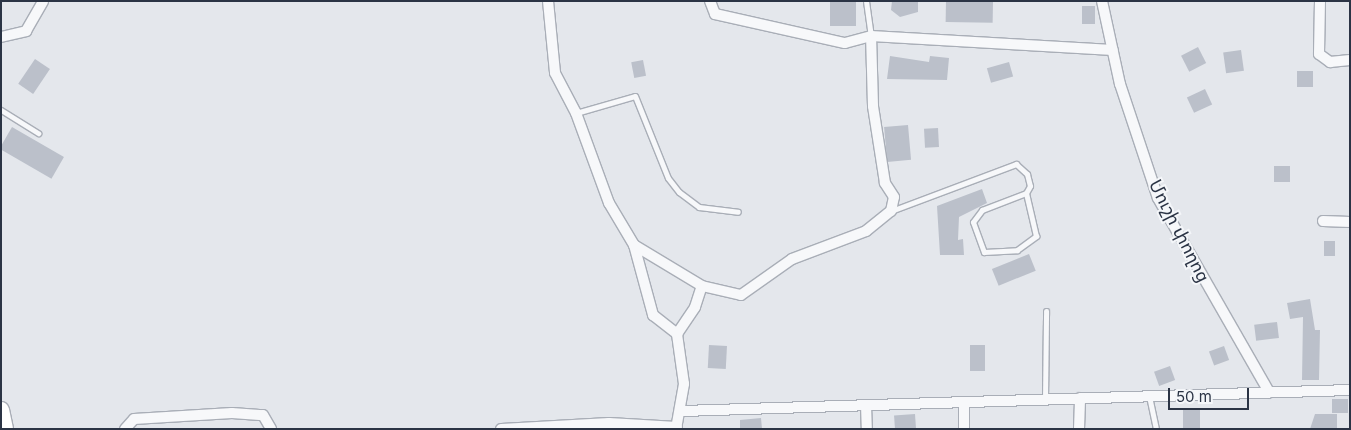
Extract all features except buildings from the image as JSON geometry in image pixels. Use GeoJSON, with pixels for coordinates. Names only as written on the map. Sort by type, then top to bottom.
{"type":"FeatureCollection","features":[{"type":"Feature","properties":{"kind":"highway"},"geometry":{"type":"LineString","coordinates":[[1,410],[5,429]]}},
{"type":"Feature","properties":{"kind":"street"},"geometry":{"type":"LineString","coordinates":[[1,37],[26,31],[43,1]]}},
{"type":"Feature","properties":{"kind":"street"},"geometry":{"type":"LineString","coordinates":[[548,1],[555,73],[576,114],[598,180],[634,245],[653,315],[677,334]]}},
{"type":"Feature","properties":{"kind":"street"},"geometry":{"type":"LineString","coordinates":[[710,1],[716,14],[790,34],[845,43],[871,36],[1113,50]]}},
{"type":"Feature","properties":{"kind":"street","name":"Մուշի փողոց"},"geometry":{"type":"LineString","coordinates":[[1102,1],[1135,137],[1158,198],[1269,392]]}},
{"type":"Feature","properties":{"kind":"street"},"geometry":{"type":"LineString","coordinates":[[1320,1],[1319,54],[1330,62],[1350,60]]}},
{"type":"Feature","properties":{"kind":"street"},"geometry":{"type":"LineString","coordinates":[[634,245],[702,286],[741,295],[792,258],[866,231],[891,211],[894,197],[885,183],[873,106],[871,36]]}},
{"type":"Feature","properties":{"kind":"street"},"geometry":{"type":"LineString","coordinates":[[1323,221],[1350,222]]}},
{"type":"Feature","properties":{"kind":"street"},"geometry":{"type":"LineString","coordinates":[[501,429],[609,423],[677,428],[682,411],[684,384],[677,334],[695,307],[702,286]]}},
{"type":"Feature","properties":{"kind":"street"},"geometry":{"type":"LineString","coordinates":[[682,411],[1080,398],[1148,394],[1224,396],[1269,392],[1350,390]]}},
{"type":"Feature","properties":{"kind":"street"},"geometry":{"type":"LineString","coordinates":[[1080,398],[1080,429]]}},
{"type":"Feature","properties":{"kind":"street"},"geometry":{"type":"LineString","coordinates":[[964,402],[964,429]]}},
{"type":"Feature","properties":{"kind":"street"},"geometry":{"type":"LineString","coordinates":[[866,405],[867,429]]}},
{"type":"Feature","properties":{"kind":"street"},"geometry":{"type":"LineString","coordinates":[[125,429],[134,419],[232,412],[263,414],[271,429]]}},
{"type":"Feature","properties":{"kind":"lane"},"geometry":{"type":"LineString","coordinates":[[866,1],[871,36]]}},
{"type":"Feature","properties":{"kind":"lane"},"geometry":{"type":"LineString","coordinates":[[576,114],[635,96],[668,178],[679,192],[699,207],[738,212]]}},
{"type":"Feature","properties":{"kind":"lane"},"geometry":{"type":"LineString","coordinates":[[1,110],[38,133]]}},
{"type":"Feature","properties":{"kind":"lane"},"geometry":{"type":"LineString","coordinates":[[891,211],[1016,164],[1027,174],[1030,186],[1026,193],[977,214],[974,231],[984,252],[1017,250],[1032,242],[1036,228],[1026,193]]}},
{"type":"Feature","properties":{"kind":"lane"},"geometry":{"type":"LineString","coordinates":[[1046,311],[1046,399]]}},
{"type":"Feature","properties":{"kind":"lane"},"geometry":{"type":"LineString","coordinates":[[1148,394],[1156,429]]}}]}
